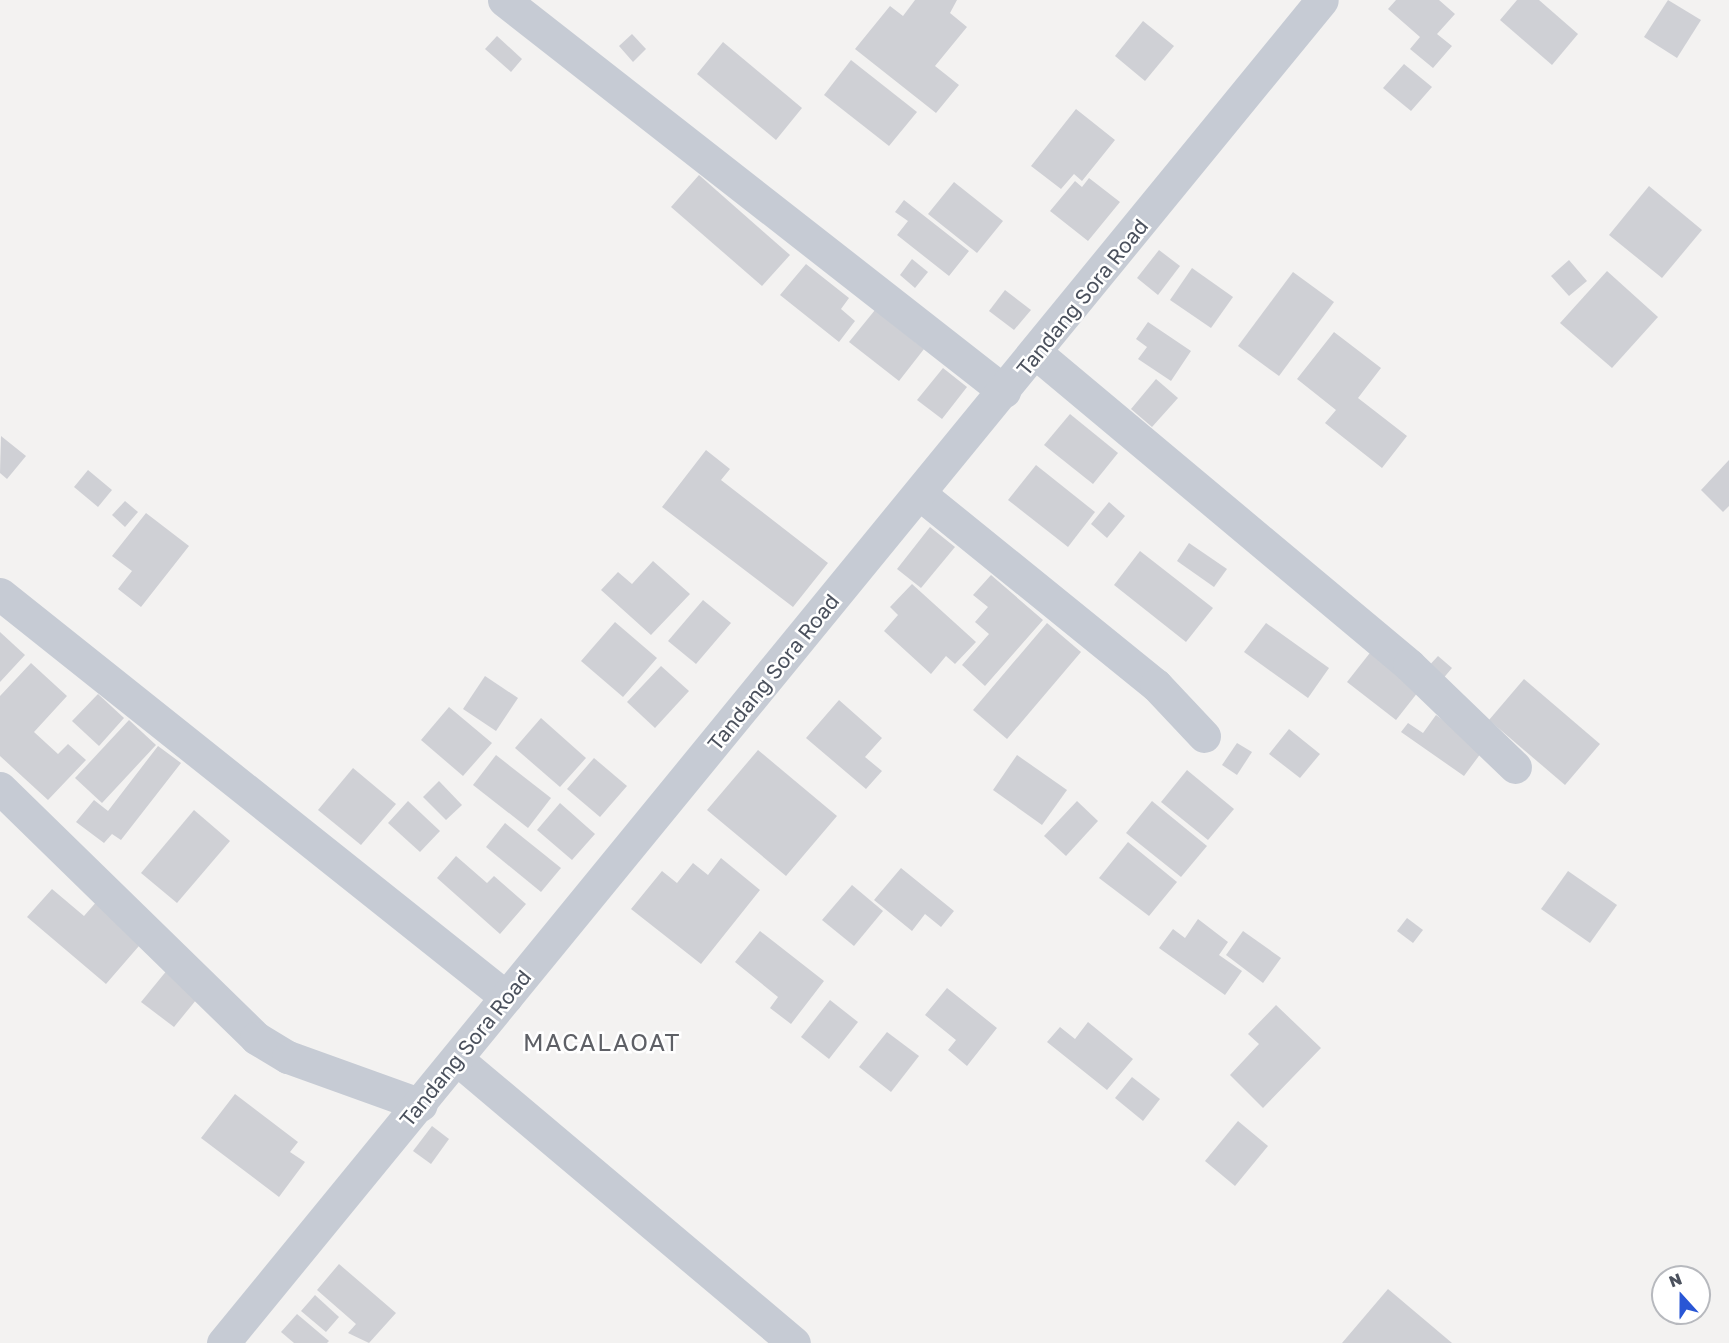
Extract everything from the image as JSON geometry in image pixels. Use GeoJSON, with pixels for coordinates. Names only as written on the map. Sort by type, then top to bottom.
{"type":"FeatureCollection","features":[{"type":"Feature","properties":{"kind":"street"},"geometry":{"type":"LineString","coordinates":[[504,0],[1004,391]]}},
{"type":"Feature","properties":{"kind":"street","name":"Tandang Sora Road"},"geometry":{"type":"LineString","coordinates":[[223,1343],[458,1060],[506,997],[1036,353],[1322,0]]}},
{"type":"Feature","properties":{"kind":"street"},"geometry":{"type":"LineString","coordinates":[[1036,353],[1409,664],[1515,767]]}},
{"type":"Feature","properties":{"kind":"street"},"geometry":{"type":"LineString","coordinates":[[920,494],[1156,685],[1204,736]]}},
{"type":"Feature","properties":{"kind":"street"},"geometry":{"type":"LineString","coordinates":[[0,594],[506,997]]}},
{"type":"Feature","properties":{"kind":"street"},"geometry":{"type":"LineString","coordinates":[[0,789],[256,1038],[288,1057],[421,1105]]}},
{"type":"Feature","properties":{"kind":"street"},"geometry":{"type":"LineString","coordinates":[[458,1060],[794,1343]]}},
{"type":"Feature","properties":{"kind":"building"},"geometry":{"type":"Polygon","coordinates":[[[915,0],[957,0],[950,13],[967,27],[935,66],[959,85],[936,113],[855,49],[890,6],[903,16],[915,0]]]}},
{"type":"Feature","properties":{"kind":"building"},"geometry":{"type":"Polygon","coordinates":[[[1396,0],[1439,0],[1455,14],[1437,34],[1452,46],[1433,68],[1410,49],[1420,37],[1388,9],[1396,0]]]}},
{"type":"Feature","properties":{"kind":"building"},"geometry":{"type":"Polygon","coordinates":[[[1517,0],[1539,0],[1578,34],[1552,65],[1500,20],[1517,0]]]}},
{"type":"Feature","properties":{"kind":"building"},"geometry":{"type":"Polygon","coordinates":[[[1668,0],[1701,20],[1677,58],[1644,37],[1668,0]]]}},
{"type":"Feature","properties":{"kind":"building"},"geometry":{"type":"Polygon","coordinates":[[[1143,21],[1174,46],[1145,81],[1115,56],[1143,21]]]}},
{"type":"Feature","properties":{"kind":"building"},"geometry":{"type":"Polygon","coordinates":[[[632,34],[646,49],[633,62],[619,46],[632,34]]]}},
{"type":"Feature","properties":{"kind":"building"},"geometry":{"type":"Polygon","coordinates":[[[497,36],[522,59],[511,72],[485,49],[497,36]]]}},
{"type":"Feature","properties":{"kind":"building"},"geometry":{"type":"Polygon","coordinates":[[[723,42],[802,108],[776,140],[697,74],[723,42]]]}},
{"type":"Feature","properties":{"kind":"building"},"geometry":{"type":"Polygon","coordinates":[[[851,60],[917,112],[889,146],[824,95],[851,60]]]}},
{"type":"Feature","properties":{"kind":"building"},"geometry":{"type":"Polygon","coordinates":[[[1404,64],[1432,87],[1411,111],[1383,88],[1404,64]]]}},
{"type":"Feature","properties":{"kind":"building"},"geometry":{"type":"Polygon","coordinates":[[[1076,109],[1115,140],[1082,181],[1074,174],[1061,189],[1031,166],[1076,109]]]}},
{"type":"Feature","properties":{"kind":"building"},"geometry":{"type":"Polygon","coordinates":[[[699,175],[790,255],[762,286],[671,207],[699,175]]]}},
{"type":"Feature","properties":{"kind":"building"},"geometry":{"type":"Polygon","coordinates":[[[1089,178],[1120,202],[1088,241],[1050,211],[1075,181],[1082,187],[1089,178]]]}},
{"type":"Feature","properties":{"kind":"building"},"geometry":{"type":"Polygon","coordinates":[[[954,182],[1003,221],[977,253],[928,214],[954,182]]]}},
{"type":"Feature","properties":{"kind":"building"},"geometry":{"type":"Polygon","coordinates":[[[1649,186],[1702,230],[1662,278],[1609,235],[1649,186]]]}},
{"type":"Feature","properties":{"kind":"building"},"geometry":{"type":"Polygon","coordinates":[[[904,200],[969,251],[949,276],[897,235],[908,221],[895,212],[904,200]]]}},
{"type":"Feature","properties":{"kind":"building"},"geometry":{"type":"Polygon","coordinates":[[[1159,250],[1180,266],[1158,295],[1137,278],[1159,250]]]}},
{"type":"Feature","properties":{"kind":"building"},"geometry":{"type":"Polygon","coordinates":[[[912,259],[928,272],[915,288],[900,275],[912,259]]]}},
{"type":"Feature","properties":{"kind":"building"},"geometry":{"type":"Polygon","coordinates":[[[1569,260],[1587,281],[1569,296],[1551,276],[1569,260]]]}},
{"type":"Feature","properties":{"kind":"building"},"geometry":{"type":"Polygon","coordinates":[[[806,264],[849,298],[841,309],[855,321],[839,342],[780,295],[806,264]]]}},
{"type":"Feature","properties":{"kind":"building"},"geometry":{"type":"Polygon","coordinates":[[[1192,268],[1233,297],[1211,328],[1170,300],[1192,268]]]}},
{"type":"Feature","properties":{"kind":"building"},"geometry":{"type":"Polygon","coordinates":[[[1607,271],[1658,317],[1612,368],[1560,323],[1607,271]]]}},
{"type":"Feature","properties":{"kind":"building"},"geometry":{"type":"Polygon","coordinates":[[[1293,272],[1334,302],[1279,376],[1238,346],[1293,272]]]}},
{"type":"Feature","properties":{"kind":"building"},"geometry":{"type":"Polygon","coordinates":[[[1005,290],[1031,310],[1014,330],[989,311],[1005,290]]]}},
{"type":"Feature","properties":{"kind":"building"},"geometry":{"type":"Polygon","coordinates":[[[875,310],[924,349],[899,381],[849,342],[875,310]]]}},
{"type":"Feature","properties":{"kind":"building"},"geometry":{"type":"Polygon","coordinates":[[[1148,322],[1191,351],[1171,381],[1138,359],[1147,347],[1136,339],[1148,322]]]}},
{"type":"Feature","properties":{"kind":"building"},"geometry":{"type":"Polygon","coordinates":[[[1334,332],[1381,368],[1358,398],[1407,436],[1382,468],[1325,423],[1336,410],[1297,379],[1334,332]]]}},
{"type":"Feature","properties":{"kind":"building"},"geometry":{"type":"Polygon","coordinates":[[[943,368],[967,387],[942,419],[917,400],[943,368]]]}},
{"type":"Feature","properties":{"kind":"building"},"geometry":{"type":"Polygon","coordinates":[[[1156,379],[1178,398],[1152,427],[1131,409],[1156,379]]]}},
{"type":"Feature","properties":{"kind":"building"},"geometry":{"type":"Polygon","coordinates":[[[1070,414],[1118,453],[1093,484],[1044,445],[1070,414]]]}},
{"type":"Feature","properties":{"kind":"building"},"geometry":{"type":"Polygon","coordinates":[[[1,436],[26,456],[7,479],[0,473],[1,436]]]}},
{"type":"Feature","properties":{"kind":"building"},"geometry":{"type":"Polygon","coordinates":[[[706,450],[730,469],[721,480],[828,563],[793,607],[662,507],[706,450]]]}},
{"type":"Feature","properties":{"kind":"building"},"geometry":{"type":"Polygon","coordinates":[[[1729,460],[1729,506],[1723,512],[1701,490],[1729,460]]]}},
{"type":"Feature","properties":{"kind":"building"},"geometry":{"type":"Polygon","coordinates":[[[1036,465],[1095,512],[1068,547],[1008,500],[1036,465]]]}},
{"type":"Feature","properties":{"kind":"building"},"geometry":{"type":"Polygon","coordinates":[[[88,470],[112,490],[98,507],[74,487],[88,470]]]}},
{"type":"Feature","properties":{"kind":"building"},"geometry":{"type":"Polygon","coordinates":[[[125,501],[138,512],[125,527],[112,515],[125,501]]]}},
{"type":"Feature","properties":{"kind":"building"},"geometry":{"type":"Polygon","coordinates":[[[1109,502],[1125,516],[1107,538],[1091,524],[1109,502]]]}},
{"type":"Feature","properties":{"kind":"building"},"geometry":{"type":"Polygon","coordinates":[[[146,513],[189,546],[141,607],[118,589],[132,571],[112,556],[146,513]]]}},
{"type":"Feature","properties":{"kind":"building"},"geometry":{"type":"Polygon","coordinates":[[[930,527],[955,547],[921,588],[897,569],[930,527]]]}},
{"type":"Feature","properties":{"kind":"building"},"geometry":{"type":"Polygon","coordinates":[[[1189,543],[1227,569],[1214,587],[1177,561],[1189,543]]]}},
{"type":"Feature","properties":{"kind":"building"},"geometry":{"type":"Polygon","coordinates":[[[1140,551],[1213,608],[1186,642],[1114,585],[1140,551]]]}},
{"type":"Feature","properties":{"kind":"building"},"geometry":{"type":"Polygon","coordinates":[[[653,561],[690,594],[651,635],[601,590],[618,572],[632,584],[653,561]]]}},
{"type":"Feature","properties":{"kind":"building"},"geometry":{"type":"Polygon","coordinates":[[[991,575],[1043,620],[985,686],[962,665],[989,634],[975,622],[988,607],[973,595],[991,575]]]}},
{"type":"Feature","properties":{"kind":"building"},"geometry":{"type":"Polygon","coordinates":[[[912,584],[976,642],[955,664],[946,656],[931,674],[884,631],[898,615],[890,607],[912,584]]]}},
{"type":"Feature","properties":{"kind":"building"},"geometry":{"type":"Polygon","coordinates":[[[703,600],[731,623],[696,664],[668,641],[703,600]]]}},
{"type":"Feature","properties":{"kind":"building"},"geometry":{"type":"Polygon","coordinates":[[[615,622],[657,658],[623,697],[581,661],[615,622]]]}},
{"type":"Feature","properties":{"kind":"building"},"geometry":{"type":"Polygon","coordinates":[[[1047,623],[1081,652],[1007,739],[973,710],[1047,623]]]}},
{"type":"Feature","properties":{"kind":"building"},"geometry":{"type":"Polygon","coordinates":[[[1266,623],[1329,668],[1308,698],[1244,652],[1266,623]]]}},
{"type":"Feature","properties":{"kind":"building"},"geometry":{"type":"Polygon","coordinates":[[[0,632],[25,655],[0,682],[0,632]]]}},
{"type":"Feature","properties":{"kind":"building"},"geometry":{"type":"Polygon","coordinates":[[[1373,649],[1422,687],[1396,720],[1347,682],[1373,649]]]}},
{"type":"Feature","properties":{"kind":"building"},"geometry":{"type":"Polygon","coordinates":[[[1438,656],[1452,668],[1441,681],[1426,669],[1438,656]]]}},
{"type":"Feature","properties":{"kind":"building"},"geometry":{"type":"Polygon","coordinates":[[[31,663],[67,696],[34,732],[58,754],[68,744],[86,760],[48,800],[0,756],[0,696],[31,663]]]}},
{"type":"Feature","properties":{"kind":"building"},"geometry":{"type":"Polygon","coordinates":[[[661,666],[689,691],[655,728],[627,702],[661,666]]]}},
{"type":"Feature","properties":{"kind":"building"},"geometry":{"type":"Polygon","coordinates":[[[485,676],[518,698],[496,731],[463,709],[485,676]]]}},
{"type":"Feature","properties":{"kind":"building"},"geometry":{"type":"Polygon","coordinates":[[[1524,679],[1600,744],[1565,785],[1489,720],[1524,679]]]}},
{"type":"Feature","properties":{"kind":"building"},"geometry":{"type":"Polygon","coordinates":[[[98,694],[124,718],[99,746],[72,721],[98,694]]]}},
{"type":"Feature","properties":{"kind":"building"},"geometry":{"type":"Polygon","coordinates":[[[839,700],[882,738],[865,757],[882,771],[866,789],[806,738],[839,700]]]}},
{"type":"Feature","properties":{"kind":"building"},"geometry":{"type":"Polygon","coordinates":[[[449,707],[492,743],[463,776],[421,740],[449,707]]]}},
{"type":"Feature","properties":{"kind":"building"},"geometry":{"type":"Polygon","coordinates":[[[1436,715],[1484,749],[1464,776],[1401,732],[1408,723],[1423,733],[1436,715]]]}},
{"type":"Feature","properties":{"kind":"building"},"geometry":{"type":"Polygon","coordinates":[[[541,718],[586,758],[560,787],[515,748],[541,718]]]}},
{"type":"Feature","properties":{"kind":"building"},"geometry":{"type":"Polygon","coordinates":[[[129,720],[156,745],[102,803],[75,778],[129,720]]]}},
{"type":"Feature","properties":{"kind":"building"},"geometry":{"type":"Polygon","coordinates":[[[1289,729],[1320,754],[1300,778],[1269,754],[1289,729]]]}},
{"type":"Feature","properties":{"kind":"building"},"geometry":{"type":"Polygon","coordinates":[[[1237,743],[1252,752],[1237,775],[1222,765],[1237,743]]]}},
{"type":"Feature","properties":{"kind":"building"},"geometry":{"type":"Polygon","coordinates":[[[158,746],[181,763],[121,840],[112,834],[104,843],[76,822],[94,800],[108,811],[158,746]]]}},
{"type":"Feature","properties":{"kind":"building"},"geometry":{"type":"Polygon","coordinates":[[[758,750],[837,816],[786,876],[707,810],[758,750]]]}},
{"type":"Feature","properties":{"kind":"building"},"geometry":{"type":"Polygon","coordinates":[[[496,755],[551,798],[528,828],[473,785],[496,755]]]}},
{"type":"Feature","properties":{"kind":"building"},"geometry":{"type":"Polygon","coordinates":[[[1017,755],[1067,790],[1042,825],[993,790],[1017,755]]]}},
{"type":"Feature","properties":{"kind":"building"},"geometry":{"type":"Polygon","coordinates":[[[594,758],[627,786],[600,817],[567,789],[594,758]]]}},
{"type":"Feature","properties":{"kind":"building"},"geometry":{"type":"Polygon","coordinates":[[[353,768],[396,804],[361,845],[318,810],[353,768]]]}},
{"type":"Feature","properties":{"kind":"building"},"geometry":{"type":"Polygon","coordinates":[[[1187,770],[1234,809],[1208,840],[1161,802],[1187,770]]]}},
{"type":"Feature","properties":{"kind":"building"},"geometry":{"type":"Polygon","coordinates":[[[439,781],[462,805],[446,820],[423,797],[439,781]]]}},
{"type":"Feature","properties":{"kind":"building"},"geometry":{"type":"Polygon","coordinates":[[[408,801],[440,831],[420,852],[388,823],[408,801]]]}},
{"type":"Feature","properties":{"kind":"building"},"geometry":{"type":"Polygon","coordinates":[[[1077,801],[1098,821],[1066,856],[1044,836],[1077,801]]]}},
{"type":"Feature","properties":{"kind":"building"},"geometry":{"type":"Polygon","coordinates":[[[1152,801],[1207,846],[1181,877],[1126,833],[1152,801]]]}},
{"type":"Feature","properties":{"kind":"building"},"geometry":{"type":"Polygon","coordinates":[[[560,803],[595,834],[572,860],[537,830],[560,803]]]}},
{"type":"Feature","properties":{"kind":"building"},"geometry":{"type":"Polygon","coordinates":[[[194,810],[230,841],[177,903],[141,873],[194,810]]]}},
{"type":"Feature","properties":{"kind":"building"},"geometry":{"type":"Polygon","coordinates":[[[505,823],[561,868],[541,892],[486,847],[505,823]]]}},
{"type":"Feature","properties":{"kind":"building"},"geometry":{"type":"Polygon","coordinates":[[[1128,842],[1177,882],[1149,916],[1099,878],[1128,842]]]}},
{"type":"Feature","properties":{"kind":"building"},"geometry":{"type":"Polygon","coordinates":[[[456,856],[487,883],[494,876],[526,904],[500,934],[437,878],[456,856]]]}},
{"type":"Feature","properties":{"kind":"building"},"geometry":{"type":"Polygon","coordinates":[[[721,858],[760,890],[701,964],[631,909],[662,871],[677,883],[693,863],[708,875],[721,858]]]}},
{"type":"Feature","properties":{"kind":"building"},"geometry":{"type":"Polygon","coordinates":[[[901,868],[954,911],[941,927],[925,914],[912,931],[874,900],[901,868]]]}},
{"type":"Feature","properties":{"kind":"building"},"geometry":{"type":"Polygon","coordinates":[[[1568,871],[1617,905],[1590,943],[1541,909],[1568,871]]]}},
{"type":"Feature","properties":{"kind":"building"},"geometry":{"type":"Polygon","coordinates":[[[852,885],[883,911],[854,946],[822,920],[852,885]]]}},
{"type":"Feature","properties":{"kind":"building"},"geometry":{"type":"Polygon","coordinates":[[[52,889],[84,916],[98,900],[145,939],[106,984],[27,917],[52,889]]]}},
{"type":"Feature","properties":{"kind":"building"},"geometry":{"type":"Polygon","coordinates":[[[1407,918],[1423,930],[1413,943],[1397,931],[1407,918]]]}},
{"type":"Feature","properties":{"kind":"building"},"geometry":{"type":"Polygon","coordinates":[[[1198,919],[1228,942],[1219,955],[1242,971],[1225,995],[1159,948],[1173,929],[1185,938],[1198,919]]]}},
{"type":"Feature","properties":{"kind":"building"},"geometry":{"type":"Polygon","coordinates":[[[760,931],[824,981],[791,1024],[770,1008],[778,997],[735,962],[760,931]]]}},
{"type":"Feature","properties":{"kind":"building"},"geometry":{"type":"Polygon","coordinates":[[[1243,931],[1281,958],[1263,983],[1226,955],[1243,931]]]}},
{"type":"Feature","properties":{"kind":"building"},"geometry":{"type":"Polygon","coordinates":[[[168,969],[201,994],[174,1027],[141,1002],[168,969]]]}},
{"type":"Feature","properties":{"kind":"building"},"geometry":{"type":"Polygon","coordinates":[[[947,988],[997,1028],[967,1066],[948,1050],[956,1040],[925,1015],[947,988]]]}},
{"type":"Feature","properties":{"kind":"building"},"geometry":{"type":"Polygon","coordinates":[[[830,1000],[858,1022],[829,1059],[801,1037],[830,1000]]]}},
{"type":"Feature","properties":{"kind":"building"},"geometry":{"type":"Polygon","coordinates":[[[1276,1005],[1321,1048],[1263,1108],[1230,1075],[1259,1044],[1248,1034],[1276,1005]]]}},
{"type":"Feature","properties":{"kind":"building"},"geometry":{"type":"Polygon","coordinates":[[[1088,1022],[1133,1059],[1107,1090],[1047,1042],[1060,1027],[1075,1039],[1088,1022]]]}},
{"type":"Feature","properties":{"kind":"building"},"geometry":{"type":"Polygon","coordinates":[[[887,1032],[919,1056],[891,1092],[859,1067],[887,1032]]]}},
{"type":"Feature","properties":{"kind":"building"},"geometry":{"type":"Polygon","coordinates":[[[1132,1077],[1160,1099],[1143,1121],[1115,1098],[1132,1077]]]}},
{"type":"Feature","properties":{"kind":"building"},"geometry":{"type":"Polygon","coordinates":[[[235,1094],[298,1142],[290,1152],[305,1162],[279,1197],[201,1138],[235,1094]]]}},
{"type":"Feature","properties":{"kind":"building"},"geometry":{"type":"Polygon","coordinates":[[[1238,1121],[1268,1146],[1235,1186],[1205,1161],[1238,1121]]]}},
{"type":"Feature","properties":{"kind":"building"},"geometry":{"type":"Polygon","coordinates":[[[432,1126],[449,1139],[431,1164],[413,1151],[432,1126]]]}},
{"type":"Feature","properties":{"kind":"building"},"geometry":{"type":"Polygon","coordinates":[[[339,1264],[396,1313],[369,1343],[348,1333],[356,1324],[317,1290],[339,1264]]]}},
{"type":"Feature","properties":{"kind":"building"},"geometry":{"type":"Polygon","coordinates":[[[1388,1289],[1452,1343],[1342,1343],[1388,1289]]]}},
{"type":"Feature","properties":{"kind":"building"},"geometry":{"type":"Polygon","coordinates":[[[315,1295],[339,1317],[326,1332],[301,1311],[315,1295]]]}},
{"type":"Feature","properties":{"kind":"building"},"geometry":{"type":"Polygon","coordinates":[[[297,1314],[329,1341],[327,1343],[294,1343],[281,1332],[297,1314]]]}},
{"type":"Feature","properties":{"kind":"district","name":"MACALAOAT"},"geometry":{"type":"Point","coordinates":[602,1042]}}]}
